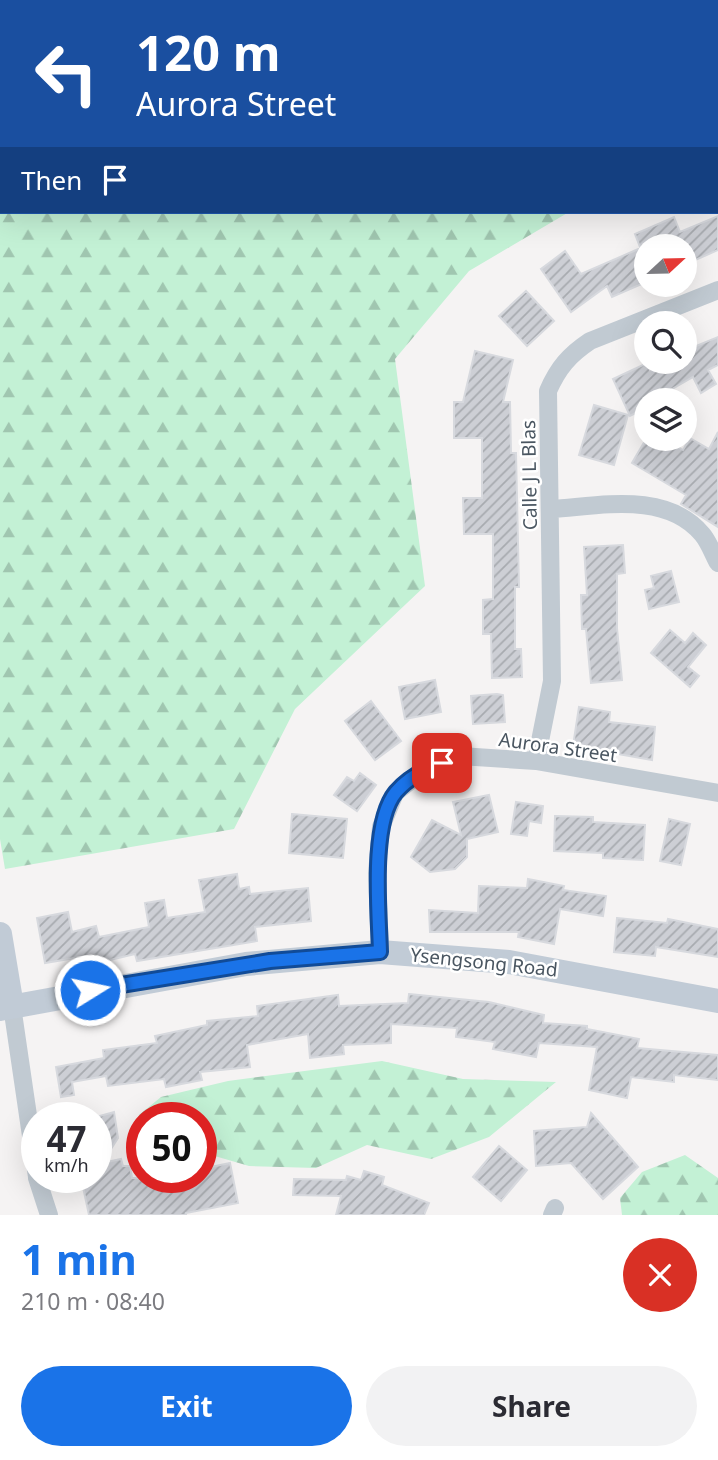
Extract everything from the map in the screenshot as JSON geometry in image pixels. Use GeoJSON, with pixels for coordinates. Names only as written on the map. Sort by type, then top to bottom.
{"type":"FeatureCollection","features":[{"type":"Feature","properties":{"kind":"main road"},"geometry":{"type":"LineString","coordinates":[[0,934],[6,1007]]}},
{"type":"Feature","properties":{"kind":"main road","name":"Ysengsong Road"},"geometry":{"type":"LineString","coordinates":[[6,1007],[246,964],[380,952],[509,962],[718,1001]]}},
{"type":"Feature","properties":{"kind":"street","name":"Calle J L Blas"},"geometry":{"type":"LineString","coordinates":[[536,761],[552,681],[552,509],[548,390],[557,370],[571,354],[590,341],[718,290]]}},
{"type":"Feature","properties":{"kind":"street"},"geometry":{"type":"LineString","coordinates":[[552,509],[641,504],[672,512],[702,534],[718,563]]}},
{"type":"Feature","properties":{"kind":"street","name":"Aurora Street"},"geometry":{"type":"LineString","coordinates":[[380,952],[377,873],[382,827],[395,793],[424,770],[460,756],[536,761],[718,793]]}},
{"type":"Feature","properties":{"kind":"street"},"geometry":{"type":"LineString","coordinates":[[6,1007],[23,1102]]}},
{"type":"Feature","properties":{"kind":"street"},"geometry":{"type":"LineString","coordinates":[[42,1193],[49,1215]]}},
{"type":"Feature","properties":{"kind":"green space"},"geometry":{"type":"Polygon","coordinates":[[[0,214],[566,214],[469,271],[395,359],[425,586],[295,709],[234,829],[5,869],[0,839],[0,214]]]}},
{"type":"Feature","properties":{"kind":"green space"},"geometry":{"type":"Polygon","coordinates":[[[382,1061],[463,1079],[556,1082],[489,1137],[431,1159],[367,1145],[316,1168],[249,1166],[217,1157],[217,1102],[155,1102],[161,1097],[228,1081],[382,1061]]]}},
{"type":"Feature","properties":{"kind":"green space"},"geometry":{"type":"Polygon","coordinates":[[[685,1155],[718,1178],[718,1215],[622,1215],[620,1198],[642,1172],[685,1155]]]}},
{"type":"Feature","properties":{"kind":"building"},"geometry":{"type":"Polygon","coordinates":[[[718,216],[718,250],[697,259],[697,234],[635,234],[674,217],[680,232],[718,216]]]}},
{"type":"Feature","properties":{"kind":"building"},"geometry":{"type":"Polygon","coordinates":[[[565,251],[581,274],[634,251],[634,287],[612,297],[607,286],[571,312],[541,269],[565,251]]]}},
{"type":"Feature","properties":{"kind":"building"},"geometry":{"type":"Polygon","coordinates":[[[526,291],[554,321],[527,346],[499,316],[526,291]]]}},
{"type":"Feature","properties":{"kind":"building"},"geometry":{"type":"Polygon","coordinates":[[[718,337],[718,365],[708,370],[716,384],[701,393],[693,377],[674,388],[634,388],[634,414],[630,416],[613,379],[634,369],[634,374],[697,374],[697,346],[718,337]]]}},
{"type":"Feature","properties":{"kind":"building"},"geometry":{"type":"Polygon","coordinates":[[[475,351],[513,360],[503,402],[510,402],[511,453],[516,453],[519,587],[515,587],[515,649],[521,649],[522,677],[492,678],[491,634],[483,634],[483,600],[493,599],[493,534],[464,534],[463,498],[482,498],[482,438],[454,438],[454,402],[463,402],[475,351]]]}},
{"type":"Feature","properties":{"kind":"building"},"geometry":{"type":"Polygon","coordinates":[[[594,405],[628,415],[614,465],[579,455],[594,405]]]}},
{"type":"Feature","properties":{"kind":"building"},"geometry":{"type":"Polygon","coordinates":[[[718,432],[718,527],[681,504],[686,495],[632,463],[639,451],[697,451],[697,442],[709,449],[718,432]]]}},
{"type":"Feature","properties":{"kind":"building"},"geometry":{"type":"Polygon","coordinates":[[[623,545],[625,573],[617,574],[617,628],[622,680],[591,683],[586,629],[582,629],[581,595],[587,595],[584,547],[623,545]]]}},
{"type":"Feature","properties":{"kind":"building"},"geometry":{"type":"Polygon","coordinates":[[[671,571],[679,602],[649,609],[645,590],[654,588],[651,576],[671,571]]]}},
{"type":"Feature","properties":{"kind":"building"},"geometry":{"type":"Polygon","coordinates":[[[670,630],[685,643],[693,633],[706,645],[688,667],[699,676],[690,687],[651,653],[670,630]]]}},
{"type":"Feature","properties":{"kind":"building"},"geometry":{"type":"Polygon","coordinates":[[[435,680],[441,712],[405,719],[399,687],[435,680]]]}},
{"type":"Feature","properties":{"kind":"building"},"geometry":{"type":"Polygon","coordinates":[[[503,695],[505,722],[473,724],[471,696],[503,695]]]}},
{"type":"Feature","properties":{"kind":"building"},"geometry":{"type":"Polygon","coordinates":[[[371,701],[401,741],[375,760],[345,721],[371,701]]]}},
{"type":"Feature","properties":{"kind":"building"},"geometry":{"type":"Polygon","coordinates":[[[579,707],[610,712],[609,722],[655,727],[652,760],[573,746],[579,707]]]}},
{"type":"Feature","properties":{"kind":"building"},"geometry":{"type":"Polygon","coordinates":[[[360,773],[376,785],[357,811],[334,795],[347,777],[354,781],[360,773]]]}},
{"type":"Feature","properties":{"kind":"building"},"geometry":{"type":"Polygon","coordinates":[[[489,795],[498,832],[467,839],[467,857],[455,869],[430,872],[411,857],[432,820],[461,835],[453,802],[489,795]]]}},
{"type":"Feature","properties":{"kind":"building"},"geometry":{"type":"Polygon","coordinates":[[[516,802],[543,806],[541,823],[529,821],[527,836],[511,834],[516,802]]]}},
{"type":"Feature","properties":{"kind":"building"},"geometry":{"type":"Polygon","coordinates":[[[292,814],[347,819],[343,858],[289,853],[292,814]]]}},
{"type":"Feature","properties":{"kind":"building"},"geometry":{"type":"Polygon","coordinates":[[[555,816],[593,817],[593,822],[645,825],[643,860],[603,858],[603,853],[554,851],[555,816]]]}},
{"type":"Feature","properties":{"kind":"building"},"geometry":{"type":"Polygon","coordinates":[[[669,819],[690,824],[681,865],[660,861],[669,819]]]}},
{"type":"Feature","properties":{"kind":"building"},"geometry":{"type":"Polygon","coordinates":[[[237,874],[239,889],[249,887],[250,894],[308,888],[311,921],[255,927],[257,941],[137,961],[135,954],[89,965],[87,956],[45,963],[37,918],[68,912],[72,932],[96,926],[99,937],[149,927],[145,903],[164,900],[167,918],[205,912],[199,880],[237,874]]]}},
{"type":"Feature","properties":{"kind":"building"},"geometry":{"type":"Polygon","coordinates":[[[528,879],[564,886],[563,890],[606,896],[603,916],[560,909],[554,944],[518,937],[519,932],[430,932],[429,910],[478,913],[479,886],[527,888],[528,879]]]}},
{"type":"Feature","properties":{"kind":"building"},"geometry":{"type":"Polygon","coordinates":[[[617,918],[667,923],[668,919],[718,929],[718,957],[656,947],[655,956],[614,952],[617,918]]]}},
{"type":"Feature","properties":{"kind":"building"},"geometry":{"type":"Polygon","coordinates":[[[409,994],[489,1002],[544,1015],[543,1023],[587,1026],[587,1029],[639,1039],[637,1048],[718,1055],[718,1080],[674,1075],[674,1082],[631,1077],[627,1098],[589,1090],[597,1047],[539,1043],[536,1057],[493,1049],[495,1042],[456,1037],[457,1028],[391,1024],[391,1043],[343,1045],[344,1054],[310,1058],[308,1034],[247,1045],[250,1067],[200,1072],[202,1080],[166,1087],[164,1079],[108,1086],[106,1076],[72,1082],[74,1095],[61,1097],[56,1067],[104,1058],[103,1050],[157,1043],[155,1036],[207,1025],[207,1021],[258,1016],[257,1006],[338,995],[339,1006],[408,1003],[409,994]]]}},
{"type":"Feature","properties":{"kind":"building"},"geometry":{"type":"Polygon","coordinates":[[[112,1113],[118,1138],[112,1147],[112,1113]]]}},
{"type":"Feature","properties":{"kind":"building"},"geometry":{"type":"Polygon","coordinates":[[[591,1113],[638,1167],[603,1199],[571,1163],[536,1166],[534,1131],[587,1127],[591,1113]]]}},
{"type":"Feature","properties":{"kind":"building"},"geometry":{"type":"Polygon","coordinates":[[[499,1146],[527,1170],[501,1201],[473,1177],[499,1146]]]}},
{"type":"Feature","properties":{"kind":"building"},"geometry":{"type":"Polygon","coordinates":[[[121,1159],[123,1166],[126,1166],[126,1193],[217,1193],[217,1166],[230,1163],[238,1203],[186,1215],[89,1215],[84,1193],[112,1193],[112,1161],[121,1159]]]}},
{"type":"Feature","properties":{"kind":"building"},"geometry":{"type":"Polygon","coordinates":[[[364,1171],[384,1177],[382,1185],[429,1203],[424,1215],[336,1215],[341,1196],[293,1195],[294,1179],[346,1180],[347,1176],[361,1180],[364,1171]]]}},
{"type":"Feature","properties":{"kind":"route"},"geometry":{"type":"LineString","coordinates":[[90,990],[270,961],[380,952],[377,873],[382,827],[395,793],[424,770],[442,763]]}}]}
